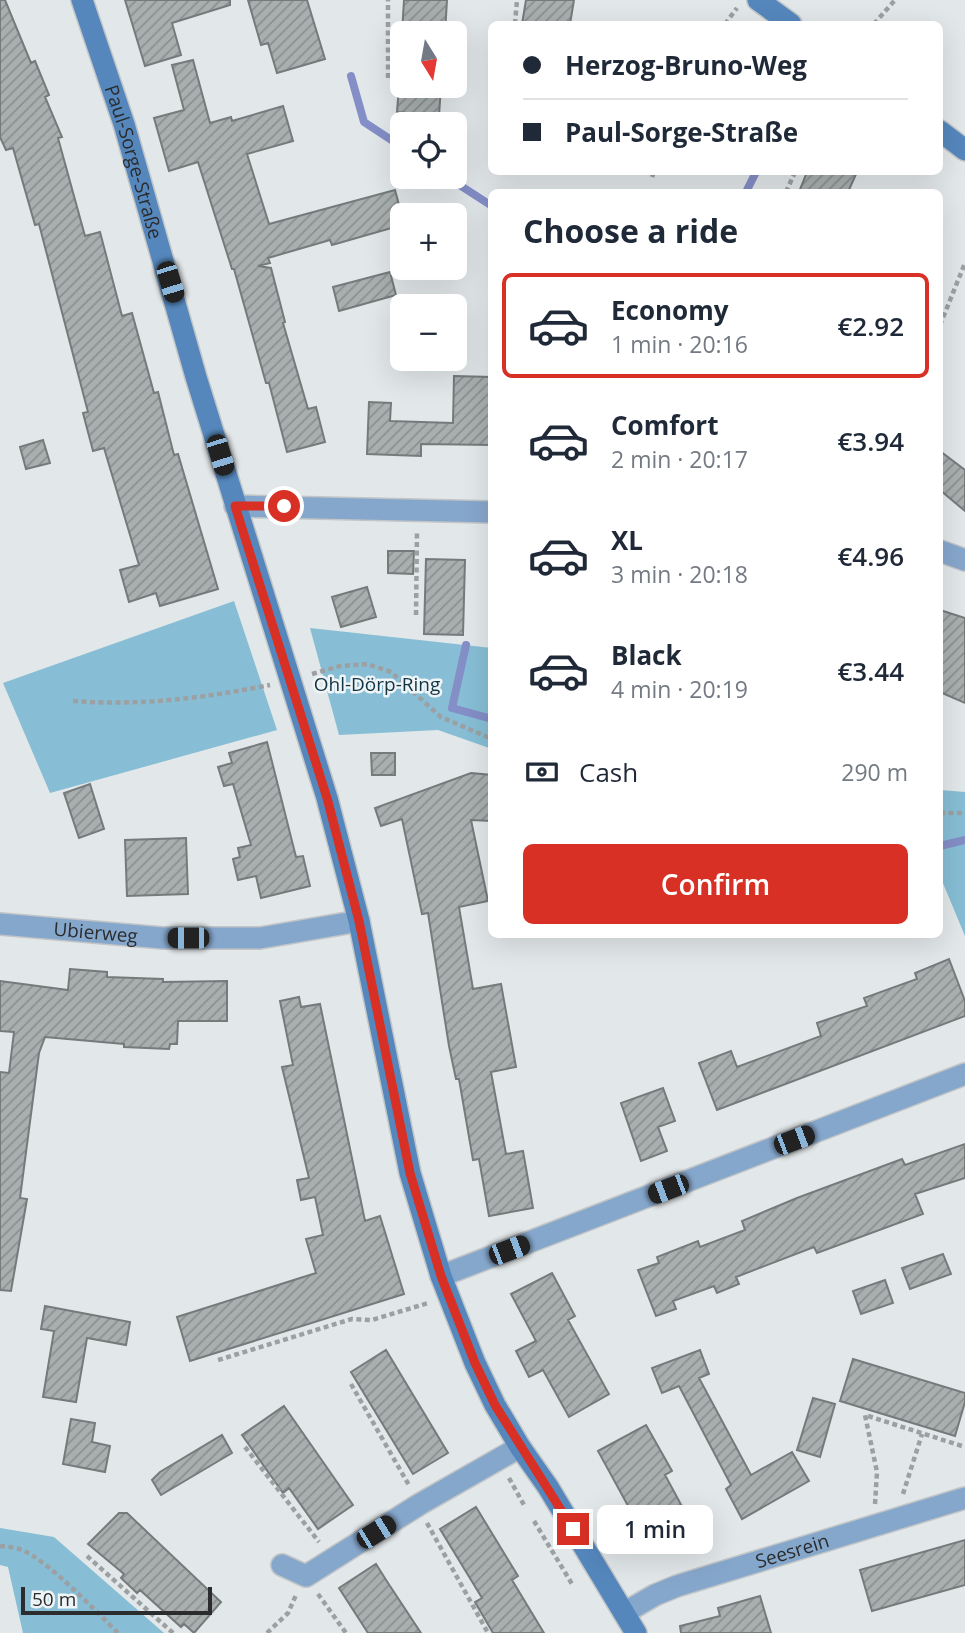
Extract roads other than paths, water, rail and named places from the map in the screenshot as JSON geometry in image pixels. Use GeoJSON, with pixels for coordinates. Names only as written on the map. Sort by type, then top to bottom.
{"type":"FeatureCollection","features":[{"type":"Feature","properties":{"kind":"street","name":"Paul-Sorge-Straße"},"geometry":{"type":"LineString","coordinates":[[82,0],[124,124],[235,506],[327,798],[359,921],[410,1173],[445,1286],[495,1405],[636,1633]]}},
{"type":"Feature","properties":{"kind":"street"},"geometry":{"type":"LineString","coordinates":[[758,0],[787,21]]}},
{"type":"Feature","properties":{"kind":"street"},"geometry":{"type":"LineString","coordinates":[[943,133],[965,150]]}},
{"type":"Feature","properties":{"kind":"street"},"geometry":{"type":"LineString","coordinates":[[235,506],[488,512]]}},
{"type":"Feature","properties":{"kind":"street"},"geometry":{"type":"LineString","coordinates":[[943,552],[965,560]]}},
{"type":"Feature","properties":{"kind":"street","name":"Ubierweg"},"geometry":{"type":"LineString","coordinates":[[0,924],[163,938],[205,938],[260,937],[359,921]]}},
{"type":"Feature","properties":{"kind":"street"},"geometry":{"type":"LineString","coordinates":[[445,1286],[965,1074]]}},
{"type":"Feature","properties":{"kind":"street"},"geometry":{"type":"LineString","coordinates":[[282,1564],[306,1576],[420,1504],[520,1447]]}},
{"type":"Feature","properties":{"kind":"street","name":"Seesrein"},"geometry":{"type":"LineString","coordinates":[[624,1613],[677,1586],[965,1498]]}},
{"type":"Feature","properties":{"kind":"waterway"},"geometry":{"type":"LineString","coordinates":[[351,76],[364,122],[390,139]]}},
{"type":"Feature","properties":{"kind":"waterway"},"geometry":{"type":"LineString","coordinates":[[748,189],[754,175]]}},
{"type":"Feature","properties":{"kind":"waterway"},"geometry":{"type":"LineString","coordinates":[[466,189],[488,203]]}},
{"type":"Feature","properties":{"kind":"waterway"},"geometry":{"type":"LineString","coordinates":[[466,645],[452,708],[488,718]]}},
{"type":"Feature","properties":{"kind":"waterway"},"geometry":{"type":"LineString","coordinates":[[943,845],[965,840]]}},
{"type":"Feature","properties":{"kind":"park label","name":"Ohl-Dörp-Ring"},"geometry":{"type":"Point","coordinates":[377,684]}}]}
